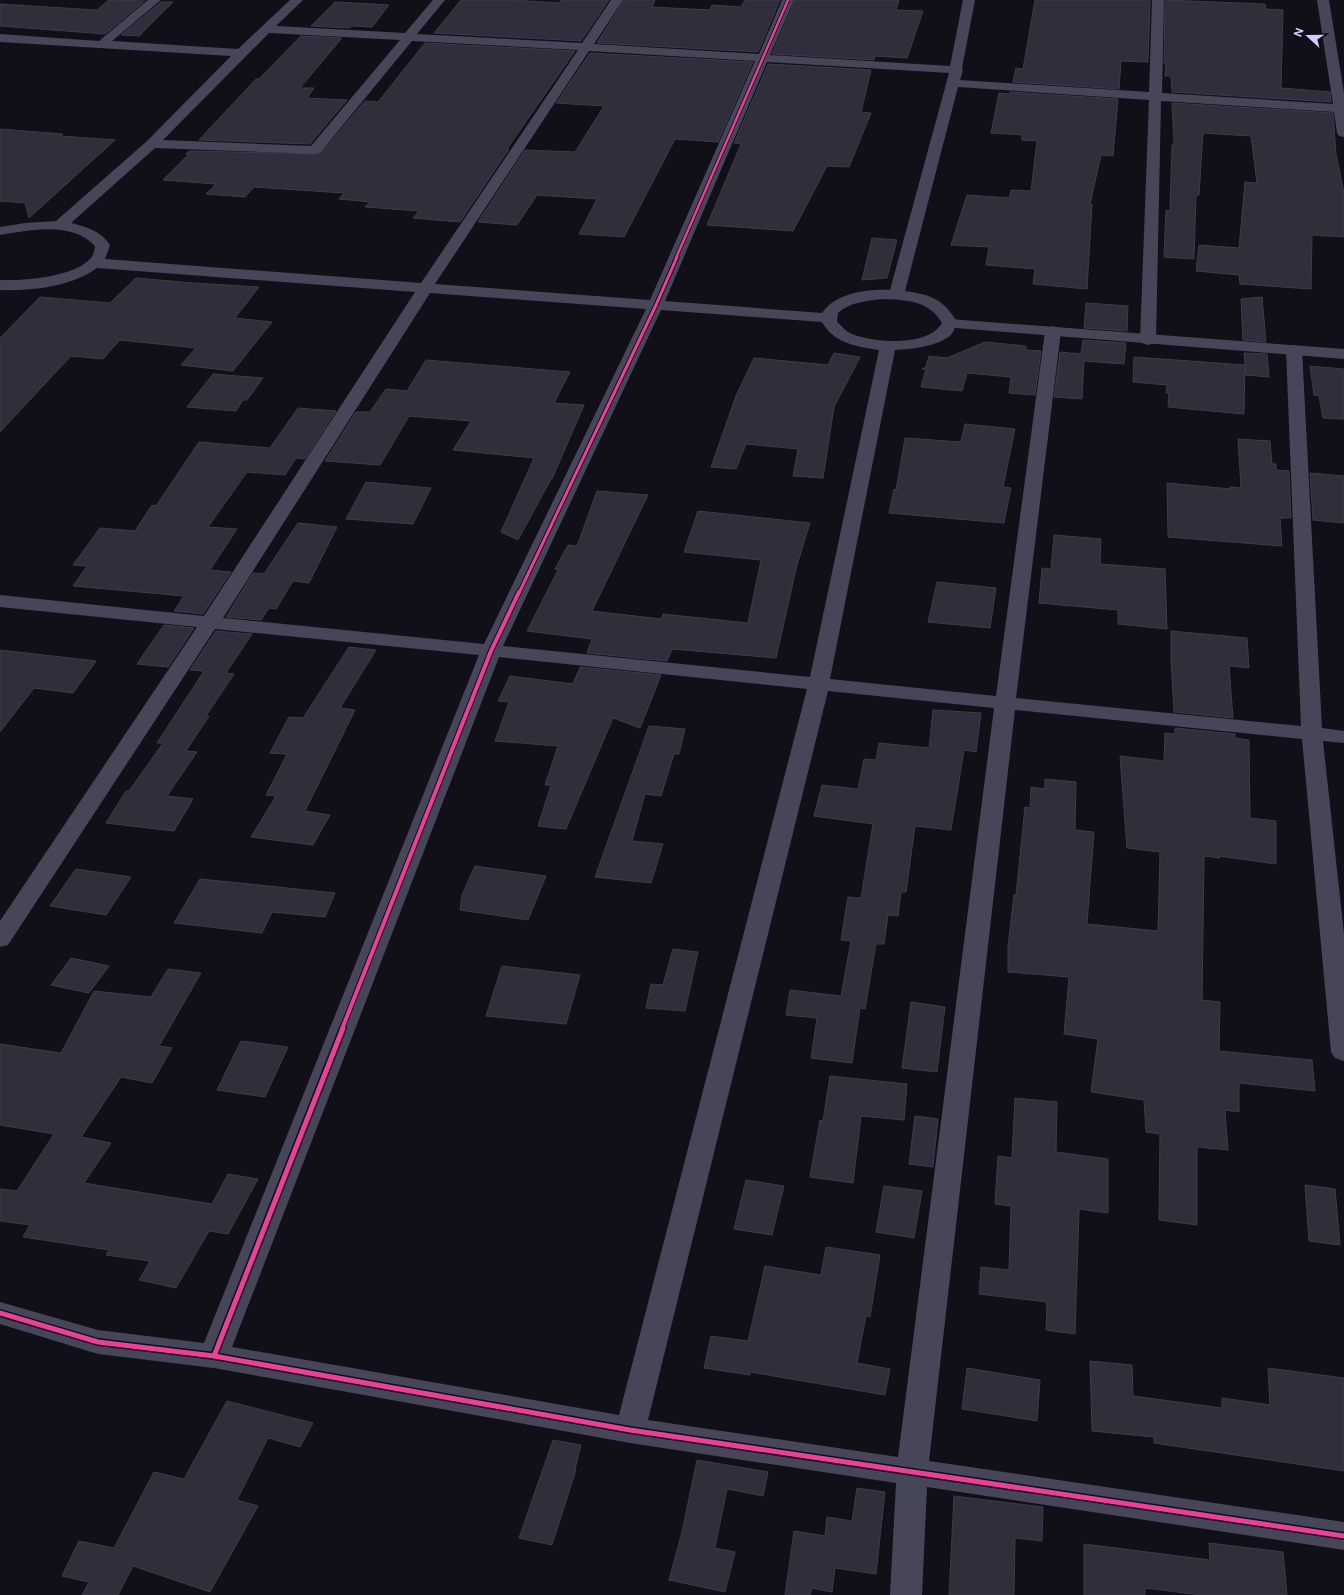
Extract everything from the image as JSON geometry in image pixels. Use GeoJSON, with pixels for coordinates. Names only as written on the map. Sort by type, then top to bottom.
{"type":"FeatureCollection","features":[{"type":"Feature","properties":{"kind":"street"},"geometry":{"type":"LineString","coordinates":[[102,44],[155,0]]}},
{"type":"Feature","properties":{"kind":"street"},"geometry":{"type":"LineString","coordinates":[[59,226],[152,144],[241,53],[297,0]]}},
{"type":"Feature","properties":{"kind":"street"},"geometry":{"type":"LineString","coordinates":[[152,144],[315,150],[439,0]]}},
{"type":"Feature","properties":{"kind":"street"},"geometry":{"type":"LineString","coordinates":[[0,939],[210,622],[425,288],[617,0]]}},
{"type":"Feature","properties":{"kind":"street"},"geometry":{"type":"LineString","coordinates":[[214,1356],[491,650],[656,305],[762,57],[788,0]]}},
{"type":"Feature","properties":{"kind":"street"},"geometry":{"type":"LineString","coordinates":[[896,295],[955,76],[969,0]]}},
{"type":"Feature","properties":{"kind":"street"},"geometry":{"type":"LineString","coordinates":[[1148,340],[1158,0]]}},
{"type":"Feature","properties":{"kind":"street"},"geometry":{"type":"LineString","coordinates":[[1323,0],[1342,108],[1344,133]]}},
{"type":"Feature","properties":{"kind":"street"},"geometry":{"type":"LineString","coordinates":[[266,29],[762,57],[1155,97],[1342,108]]}},
{"type":"Feature","properties":{"kind":"street"},"geometry":{"type":"LineString","coordinates":[[0,38],[241,53]]}},
{"type":"Feature","properties":{"kind":"street"},"geometry":{"type":"LineString","coordinates":[[0,230],[36,225],[59,226],[83,230],[100,239],[103,245],[103,252],[95,263],[79,272],[59,279],[30,284],[1,286]]}},
{"type":"Feature","properties":{"kind":"street"},"geometry":{"type":"LineString","coordinates":[[95,263],[828,318]]}},
{"type":"Feature","properties":{"kind":"street"},"geometry":{"type":"LineString","coordinates":[[868,295],[896,295],[917,299],[935,305],[948,317],[949,324],[940,336],[930,340],[918,344],[888,346],[861,342],[840,334],[834,329],[828,318],[836,306],[850,300],[868,295]]}},
{"type":"Feature","properties":{"kind":"street"},"geometry":{"type":"LineString","coordinates":[[949,324],[1344,354]]}},
{"type":"Feature","properties":{"kind":"street"},"geometry":{"type":"LineString","coordinates":[[906,1595],[912,1472],[1005,703],[1053,331]]}},
{"type":"Feature","properties":{"kind":"street"},"geometry":{"type":"LineString","coordinates":[[630,1430],[819,684],[888,346]]}},
{"type":"Feature","properties":{"kind":"street"},"geometry":{"type":"LineString","coordinates":[[1294,350],[1312,734],[1344,1052]]}},
{"type":"Feature","properties":{"kind":"street"},"geometry":{"type":"LineString","coordinates":[[0,601],[1344,737]]}},
{"type":"Feature","properties":{"kind":"street"},"geometry":{"type":"LineString","coordinates":[[0,1313],[98,1342],[214,1356],[630,1430],[1344,1536]]}},
{"type":"Feature","properties":{"kind":"building"},"geometry":{"type":"Polygon","coordinates":[[[109,0],[145,1],[105,34],[0,26],[0,4],[97,10],[109,0]]]}},
{"type":"Feature","properties":{"kind":"building"},"geometry":{"type":"Polygon","coordinates":[[[461,0],[513,0],[559,3],[561,0],[609,0],[581,41],[434,33],[461,0]]]}},
{"type":"Feature","properties":{"kind":"building"},"geometry":{"type":"Polygon","coordinates":[[[624,0],[655,0],[652,7],[710,10],[712,5],[741,7],[745,0],[780,0],[758,52],[597,43],[624,0]]]}},
{"type":"Feature","properties":{"kind":"building"},"geometry":{"type":"Polygon","coordinates":[[[795,0],[899,0],[896,10],[923,11],[907,58],[875,56],[874,60],[772,54],[795,0]]]}},
{"type":"Feature","properties":{"kind":"building"},"geometry":{"type":"Polygon","coordinates":[[[1035,0],[1150,0],[1148,62],[1121,61],[1119,89],[1013,82],[1016,68],[1023,69],[1035,0]]]}},
{"type":"Feature","properties":{"kind":"building"},"geometry":{"type":"Polygon","coordinates":[[[1165,0],[1265,4],[1266,9],[1283,10],[1281,88],[1330,92],[1331,102],[1172,92],[1171,76],[1165,76],[1166,64],[1164,64],[1165,0]]]}},
{"type":"Feature","properties":{"kind":"building"},"geometry":{"type":"Polygon","coordinates":[[[161,2],[173,2],[139,36],[121,35],[161,2]]]}},
{"type":"Feature","properties":{"kind":"building"},"geometry":{"type":"Polygon","coordinates":[[[335,2],[389,5],[372,27],[352,26],[350,28],[311,26],[335,2]]]}},
{"type":"Feature","properties":{"kind":"building"},"geometry":{"type":"Polygon","coordinates":[[[301,36],[342,38],[300,88],[314,88],[307,98],[347,100],[310,144],[199,140],[256,79],[259,79],[301,36]]]}},
{"type":"Feature","properties":{"kind":"building"},"geometry":{"type":"Polygon","coordinates":[[[425,43],[575,51],[507,149],[509,149],[460,222],[413,218],[419,211],[365,207],[370,202],[339,199],[344,193],[254,187],[245,197],[206,194],[216,184],[163,180],[188,155],[186,154],[189,151],[320,154],[365,101],[378,102],[425,43]]]}},
{"type":"Feature","properties":{"kind":"building"},"geometry":{"type":"Polygon","coordinates":[[[590,53],[753,62],[718,142],[675,139],[624,237],[579,234],[597,199],[537,195],[517,225],[478,222],[525,150],[575,152],[604,106],[556,103],[590,53]]]}},
{"type":"Feature","properties":{"kind":"building"},"geometry":{"type":"Polygon","coordinates":[[[768,64],[871,70],[861,112],[871,113],[849,167],[827,166],[793,231],[707,225],[741,144],[734,143],[768,64]]]}},
{"type":"Feature","properties":{"kind":"building"},"geometry":{"type":"Polygon","coordinates":[[[1010,92],[1118,99],[1113,156],[1101,155],[1090,204],[1092,204],[1087,289],[1033,284],[1035,269],[986,265],[989,247],[951,245],[967,195],[1009,198],[1011,190],[1031,191],[1037,141],[1022,140],[1022,135],[991,133],[999,93],[1010,94],[1010,92]]]}},
{"type":"Feature","properties":{"kind":"building"},"geometry":{"type":"Polygon","coordinates":[[[1172,103],[1333,113],[1336,154],[1344,193],[1344,237],[1312,235],[1311,289],[1240,284],[1239,275],[1196,271],[1199,245],[1239,248],[1245,182],[1257,183],[1251,136],[1203,133],[1199,195],[1196,195],[1194,259],[1164,257],[1166,210],[1170,211],[1172,145],[1174,145],[1172,103]]]}},
{"type":"Feature","properties":{"kind":"building"},"geometry":{"type":"Polygon","coordinates":[[[0,129],[63,134],[60,136],[115,140],[29,218],[25,203],[0,201],[0,129]]]}},
{"type":"Feature","properties":{"kind":"building"},"geometry":{"type":"Polygon","coordinates":[[[872,238],[897,240],[887,278],[862,280],[872,238]]]}},
{"type":"Feature","properties":{"kind":"building"},"geometry":{"type":"Polygon","coordinates":[[[136,278],[259,287],[235,318],[272,322],[233,371],[181,365],[196,348],[120,340],[103,359],[71,356],[0,432],[0,338],[40,297],[110,303],[136,278]]]}},
{"type":"Feature","properties":{"kind":"building"},"geometry":{"type":"Polygon","coordinates":[[[1262,297],[1266,342],[1243,340],[1241,299],[1262,297]]]}},
{"type":"Feature","properties":{"kind":"building"},"geometry":{"type":"Polygon","coordinates":[[[1086,303],[1128,306],[1127,331],[1084,328],[1086,303]]]}},
{"type":"Feature","properties":{"kind":"building"},"geometry":{"type":"Polygon","coordinates":[[[1083,340],[1126,343],[1124,364],[1084,361],[1082,399],[1054,397],[1060,352],[1081,354],[1083,340]]]}},
{"type":"Feature","properties":{"kind":"building"},"geometry":{"type":"Polygon","coordinates":[[[985,342],[1026,346],[1026,350],[1041,351],[1035,395],[1009,393],[1011,377],[967,373],[962,391],[921,387],[926,369],[922,369],[926,367],[929,356],[947,358],[985,342]]]}},
{"type":"Feature","properties":{"kind":"building"},"geometry":{"type":"Polygon","coordinates":[[[834,353],[860,357],[834,407],[823,478],[793,476],[798,449],[746,444],[736,469],[711,467],[736,396],[754,358],[828,365],[834,353]]]}},
{"type":"Feature","properties":{"kind":"building"},"geometry":{"type":"Polygon","coordinates":[[[1244,353],[1267,354],[1269,377],[1246,375],[1244,353]]]}},
{"type":"Feature","properties":{"kind":"building"},"geometry":{"type":"Polygon","coordinates":[[[1134,357],[1245,365],[1244,414],[1168,407],[1169,393],[1166,393],[1167,385],[1133,382],[1134,357]]]}},
{"type":"Feature","properties":{"kind":"building"},"geometry":{"type":"Polygon","coordinates":[[[426,360],[570,372],[554,403],[584,405],[552,479],[518,540],[501,532],[534,458],[453,450],[471,421],[409,416],[380,465],[325,461],[356,412],[370,412],[386,389],[407,391],[426,360]]]}},
{"type":"Feature","properties":{"kind":"building"},"geometry":{"type":"Polygon","coordinates":[[[1310,366],[1344,369],[1344,419],[1323,418],[1319,396],[1314,395],[1310,366]]]}},
{"type":"Feature","properties":{"kind":"building"},"geometry":{"type":"Polygon","coordinates":[[[213,374],[263,378],[247,400],[243,400],[236,411],[187,407],[213,374]]]}},
{"type":"Feature","properties":{"kind":"building"},"geometry":{"type":"Polygon","coordinates":[[[298,408],[336,411],[305,459],[296,458],[285,475],[247,472],[208,527],[237,529],[210,570],[231,572],[203,614],[174,611],[184,596],[73,586],[87,566],[73,565],[100,528],[135,531],[152,505],[156,506],[199,442],[270,448],[298,408]]]}},
{"type":"Feature","properties":{"kind":"building"},"geometry":{"type":"Polygon","coordinates":[[[965,424],[1015,429],[1003,487],[1011,488],[1004,523],[889,513],[894,489],[896,490],[905,438],[961,442],[965,424]]]}},
{"type":"Feature","properties":{"kind":"building"},"geometry":{"type":"Polygon","coordinates":[[[1238,439],[1270,441],[1272,464],[1276,464],[1276,470],[1289,471],[1291,518],[1280,518],[1282,546],[1168,537],[1167,483],[1231,489],[1230,487],[1241,488],[1238,439]]]}},
{"type":"Feature","properties":{"kind":"building"},"geometry":{"type":"Polygon","coordinates":[[[1310,473],[1344,476],[1344,523],[1313,520],[1310,473]]]}},
{"type":"Feature","properties":{"kind":"building"},"geometry":{"type":"Polygon","coordinates":[[[366,482],[431,488],[413,524],[346,519],[366,482]]]}},
{"type":"Feature","properties":{"kind":"building"},"geometry":{"type":"Polygon","coordinates":[[[597,491],[648,495],[592,611],[661,619],[663,614],[748,623],[761,560],[684,552],[698,511],[810,523],[797,565],[776,658],[672,649],[667,661],[587,653],[592,639],[527,631],[558,570],[555,569],[568,545],[577,546],[597,491]]]}},
{"type":"Feature","properties":{"kind":"building"},"geometry":{"type":"Polygon","coordinates":[[[298,523],[337,527],[309,583],[293,581],[276,609],[269,608],[261,620],[226,617],[253,573],[264,574],[298,523]]]}},
{"type":"Feature","properties":{"kind":"building"},"geometry":{"type":"Polygon","coordinates":[[[1054,535],[1101,539],[1100,564],[1165,569],[1167,629],[1118,624],[1118,610],[1039,603],[1042,568],[1051,569],[1054,535]]]}},
{"type":"Feature","properties":{"kind":"building"},"geometry":{"type":"Polygon","coordinates":[[[937,582],[996,588],[990,628],[928,622],[937,582]]]}},
{"type":"Feature","properties":{"kind":"building"},"geometry":{"type":"Polygon","coordinates":[[[164,625],[194,628],[168,667],[137,664],[164,625]]]}},
{"type":"Feature","properties":{"kind":"building"},"geometry":{"type":"Polygon","coordinates":[[[216,631],[252,634],[226,673],[234,674],[206,716],[209,716],[186,751],[197,752],[167,796],[193,799],[174,831],[106,823],[126,791],[129,791],[163,743],[157,743],[204,671],[190,670],[216,631]]]}},
{"type":"Feature","properties":{"kind":"building"},"geometry":{"type":"Polygon","coordinates":[[[1171,631],[1247,638],[1249,668],[1229,666],[1233,718],[1174,712],[1171,631]]]}},
{"type":"Feature","properties":{"kind":"building"},"geometry":{"type":"Polygon","coordinates":[[[349,647],[376,650],[340,708],[355,710],[305,811],[330,815],[313,845],[251,837],[276,796],[266,795],[287,754],[270,753],[289,717],[303,718],[349,647]]]}},
{"type":"Feature","properties":{"kind":"building"},"geometry":{"type":"Polygon","coordinates":[[[0,650],[96,661],[73,693],[34,688],[0,732],[0,650]]]}},
{"type":"Feature","properties":{"kind":"building"},"geometry":{"type":"Polygon","coordinates":[[[580,667],[661,675],[640,728],[613,718],[566,829],[538,826],[551,785],[545,785],[558,746],[495,741],[509,702],[498,701],[510,676],[573,684],[580,667]]]}},
{"type":"Feature","properties":{"kind":"building"},"geometry":{"type":"Polygon","coordinates":[[[933,710],[981,713],[976,752],[964,750],[951,830],[915,826],[906,892],[901,892],[898,916],[888,915],[884,944],[876,944],[865,1009],[860,1008],[852,1063],[811,1058],[817,1018],[786,1015],[790,990],[841,996],[851,941],[841,940],[848,897],[861,898],[873,824],[814,816],[822,785],[858,789],[864,759],[876,760],[879,743],[929,748],[933,710]]]}},
{"type":"Feature","properties":{"kind":"building"},"geometry":{"type":"Polygon","coordinates":[[[649,726],[685,729],[679,754],[674,754],[661,796],[645,794],[632,841],[663,844],[651,883],[595,877],[649,726]]]}},
{"type":"Feature","properties":{"kind":"building"},"geometry":{"type":"Polygon","coordinates":[[[1175,728],[1235,734],[1235,738],[1249,740],[1250,818],[1276,821],[1276,864],[1219,856],[1220,858],[1204,856],[1202,1000],[1220,1002],[1219,1051],[1312,1060],[1315,1091],[1239,1083],[1239,1112],[1225,1110],[1228,1150],[1197,1147],[1197,1225],[1159,1220],[1160,1134],[1146,1132],[1144,1100],[1091,1092],[1098,1039],[1064,1034],[1069,977],[1008,972],[1008,946],[1014,895],[1016,895],[1025,807],[1030,808],[1031,787],[1045,789],[1045,779],[1076,782],[1075,830],[1094,832],[1087,924],[1158,931],[1160,852],[1127,848],[1120,756],[1164,761],[1165,733],[1175,734],[1175,728]]]}},
{"type":"Feature","properties":{"kind":"building"},"geometry":{"type":"Polygon","coordinates":[[[475,866],[546,876],[528,920],[460,910],[462,895],[475,866]]]}},
{"type":"Feature","properties":{"kind":"building"},"geometry":{"type":"Polygon","coordinates":[[[76,869],[131,877],[106,915],[50,906],[76,869]]]}},
{"type":"Feature","properties":{"kind":"building"},"geometry":{"type":"Polygon","coordinates":[[[200,879],[335,893],[325,917],[272,912],[262,933],[174,923],[200,879]]]}},
{"type":"Feature","properties":{"kind":"building"},"geometry":{"type":"Polygon","coordinates":[[[673,949],[698,952],[685,1011],[646,1008],[651,984],[663,985],[673,949]]]}},
{"type":"Feature","properties":{"kind":"building"},"geometry":{"type":"Polygon","coordinates":[[[71,958],[109,966],[89,993],[51,985],[71,958]]]}},
{"type":"Feature","properties":{"kind":"building"},"geometry":{"type":"Polygon","coordinates":[[[502,966],[580,975],[566,1024],[486,1016],[502,966]]]}},
{"type":"Feature","properties":{"kind":"building"},"geometry":{"type":"Polygon","coordinates":[[[168,969],[201,973],[159,1046],[172,1048],[152,1083],[121,1077],[81,1137],[111,1143],[84,1183],[212,1204],[228,1174],[258,1179],[228,1234],[209,1231],[176,1288],[139,1280],[150,1261],[106,1255],[109,1250],[23,1237],[30,1225],[0,1221],[0,1189],[17,1191],[54,1134],[0,1125],[0,1044],[61,1053],[94,991],[151,997],[168,969]]]}},
{"type":"Feature","properties":{"kind":"building"},"geometry":{"type":"Polygon","coordinates":[[[911,1002],[945,1007],[937,1072],[902,1068],[911,1002]]]}},
{"type":"Feature","properties":{"kind":"building"},"geometry":{"type":"Polygon","coordinates":[[[241,1041],[288,1047],[265,1097],[217,1090],[241,1041]]]}},
{"type":"Feature","properties":{"kind":"building"},"geometry":{"type":"Polygon","coordinates":[[[830,1076],[907,1084],[904,1120],[861,1116],[853,1183],[810,1177],[820,1120],[823,1121],[830,1076]]]}},
{"type":"Feature","properties":{"kind":"building"},"geometry":{"type":"Polygon","coordinates":[[[1015,1098],[1057,1102],[1056,1152],[1108,1159],[1108,1213],[1079,1209],[1075,1334],[1046,1330],[1047,1302],[979,1294],[981,1267],[1009,1270],[1011,1206],[995,1204],[998,1156],[1012,1158],[1015,1098]]]}},
{"type":"Feature","properties":{"kind":"building"},"geometry":{"type":"Polygon","coordinates":[[[915,1116],[938,1119],[933,1167],[909,1164],[915,1116]]]}},
{"type":"Feature","properties":{"kind":"building"},"geometry":{"type":"Polygon","coordinates":[[[746,1180],[784,1186],[772,1235],[734,1229],[746,1180]]]}},
{"type":"Feature","properties":{"kind":"building"},"geometry":{"type":"Polygon","coordinates":[[[1305,1185],[1335,1189],[1340,1245],[1309,1241],[1305,1185]]]}},
{"type":"Feature","properties":{"kind":"building"},"geometry":{"type":"Polygon","coordinates":[[[884,1186],[922,1191],[914,1238],[876,1232],[884,1186]]]}},
{"type":"Feature","properties":{"kind":"building"},"geometry":{"type":"Polygon","coordinates":[[[826,1247],[880,1255],[870,1317],[866,1316],[857,1363],[890,1369],[885,1395],[750,1372],[750,1375],[704,1368],[711,1336],[748,1341],[765,1266],[821,1275],[826,1247]]]}},
{"type":"Feature","properties":{"kind":"building"},"geometry":{"type":"Polygon","coordinates":[[[1090,1361],[1132,1365],[1133,1396],[1222,1408],[1222,1398],[1270,1405],[1268,1368],[1344,1378],[1344,1471],[1154,1443],[1154,1437],[1092,1431],[1090,1361]]]}},
{"type":"Feature","properties":{"kind":"building"},"geometry":{"type":"Polygon","coordinates":[[[967,1368],[1040,1380],[1037,1421],[962,1409],[967,1368]]]}},
{"type":"Feature","properties":{"kind":"building"},"geometry":{"type":"Polygon","coordinates":[[[227,1401],[313,1423],[300,1447],[268,1438],[237,1500],[258,1506],[210,1592],[133,1566],[118,1595],[82,1595],[89,1582],[62,1576],[79,1541],[114,1548],[154,1472],[184,1479],[227,1401]]]}},
{"type":"Feature","properties":{"kind":"building"},"geometry":{"type":"Polygon","coordinates":[[[553,1440],[581,1445],[576,1470],[552,1545],[519,1538],[553,1440]]]}},
{"type":"Feature","properties":{"kind":"building"},"geometry":{"type":"Polygon","coordinates":[[[697,1460],[768,1472],[763,1496],[727,1489],[715,1548],[735,1552],[725,1592],[669,1580],[682,1532],[697,1460]]]}},
{"type":"Feature","properties":{"kind":"building"},"geometry":{"type":"Polygon","coordinates":[[[857,1488],[885,1492],[876,1574],[835,1568],[832,1592],[812,1588],[810,1595],[785,1595],[794,1531],[825,1536],[827,1517],[852,1521],[857,1488]]]}},
{"type":"Feature","properties":{"kind":"building"},"geometry":{"type":"Polygon","coordinates":[[[954,1496],[1043,1507],[1042,1541],[1015,1538],[1014,1595],[949,1595],[954,1496]]]}},
{"type":"Feature","properties":{"kind":"building"},"geometry":{"type":"Polygon","coordinates":[[[1209,1543],[1283,1552],[1287,1595],[1201,1595],[1145,1588],[1145,1595],[1084,1595],[1084,1544],[1210,1560],[1209,1543]]]}},
{"type":"Feature","properties":{"kind":"cycle path"},"geometry":{"type":"LineString","coordinates":[[214,1356],[491,651],[656,305],[788,0]]}},
{"type":"Feature","properties":{"kind":"cycle path"},"geometry":{"type":"LineString","coordinates":[[0,1313],[98,1342],[214,1356],[630,1430],[1344,1536]]}}]}
